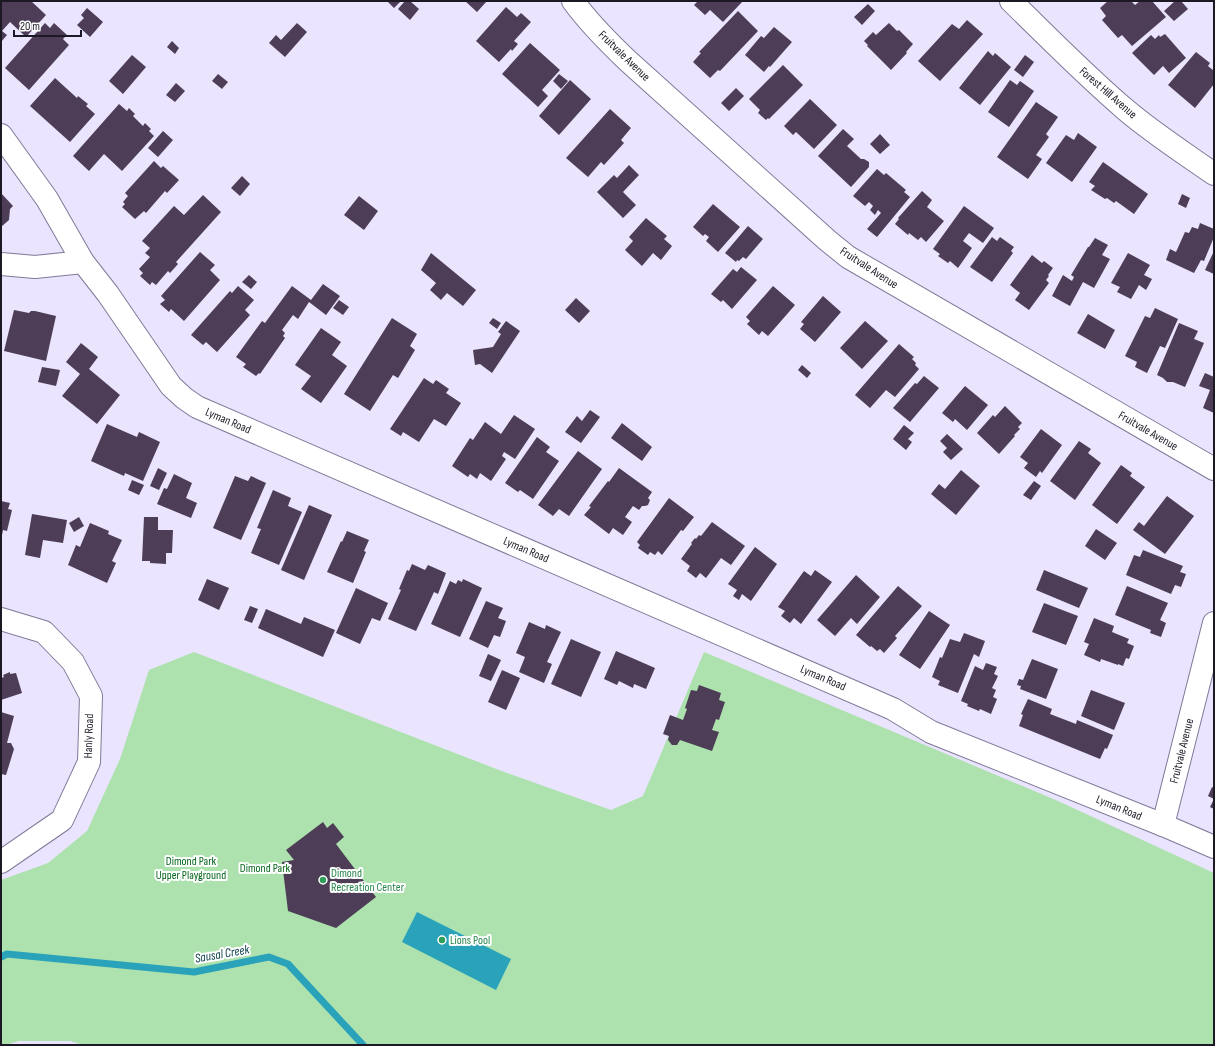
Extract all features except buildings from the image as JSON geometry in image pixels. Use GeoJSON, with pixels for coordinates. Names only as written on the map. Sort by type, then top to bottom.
{"type":"FeatureCollection","features":[{"type":"Feature","properties":{"kind":"street","name":"Fruitvale Avenue"},"geometry":{"type":"LineString","coordinates":[[572,1],[584,17],[628,61],[827,240],[848,257],[1214,468]]}},
{"type":"Feature","properties":{"kind":"street","name":"Forest Hill Avenue"},"geometry":{"type":"LineString","coordinates":[[1011,1],[1084,72],[1126,110],[1167,142],[1214,174]]}},
{"type":"Feature","properties":{"kind":"street","name":"Lyman Road"},"geometry":{"type":"LineString","coordinates":[[1,135],[47,199],[83,262],[108,294],[170,386],[197,407],[893,709],[931,732],[1163,825]]}},
{"type":"Feature","properties":{"kind":"street"},"geometry":{"type":"LineString","coordinates":[[1,264],[35,267],[83,262]]}},
{"type":"Feature","properties":{"kind":"street","name":"Hanly Road"},"geometry":{"type":"LineString","coordinates":[[1,620],[44,632],[73,662],[91,696],[89,762],[62,820],[1,862]]}},
{"type":"Feature","properties":{"kind":"street","name":"Fruitvale Avenue"},"geometry":{"type":"LineString","coordinates":[[1163,825],[1214,623]]}},
{"type":"Feature","properties":{"kind":"street"},"geometry":{"type":"LineString","coordinates":[[1163,825],[1214,847]]}},
{"type":"Feature","properties":{"kind":"green space","name":"Dimond Park"},"geometry":{"type":"Polygon","coordinates":[[[194,652],[499,770],[611,810],[643,796],[704,652],[1058,801],[1214,873],[1214,1045],[83,1045],[70,1041],[19,1041],[1,1045],[1,880],[48,863],[87,831],[120,759],[149,670],[194,652]]]}},
{"type":"Feature","properties":{"kind":"water"},"geometry":{"type":"Polygon","coordinates":[[[417,912],[511,959],[496,990],[402,942],[417,912]]]}},
{"type":"Feature","properties":{"kind":"waterway","name":"Sausal Creek"},"geometry":{"type":"LineString","coordinates":[[1,957],[7,954],[194,972],[269,957],[288,964],[363,1045]]}},
{"type":"Feature","properties":{"kind":"place","name":"Dimond Recreation Center"},"geometry":{"type":"Point","coordinates":[323,880]}},
{"type":"Feature","properties":{"kind":"place","name":"Lions Pool"},"geometry":{"type":"Point","coordinates":[442,940]}},
{"type":"Feature","properties":{"kind":"park label","name":"Dimond Park Upper Playground"},"geometry":{"type":"Point","coordinates":[191,868]}}]}
